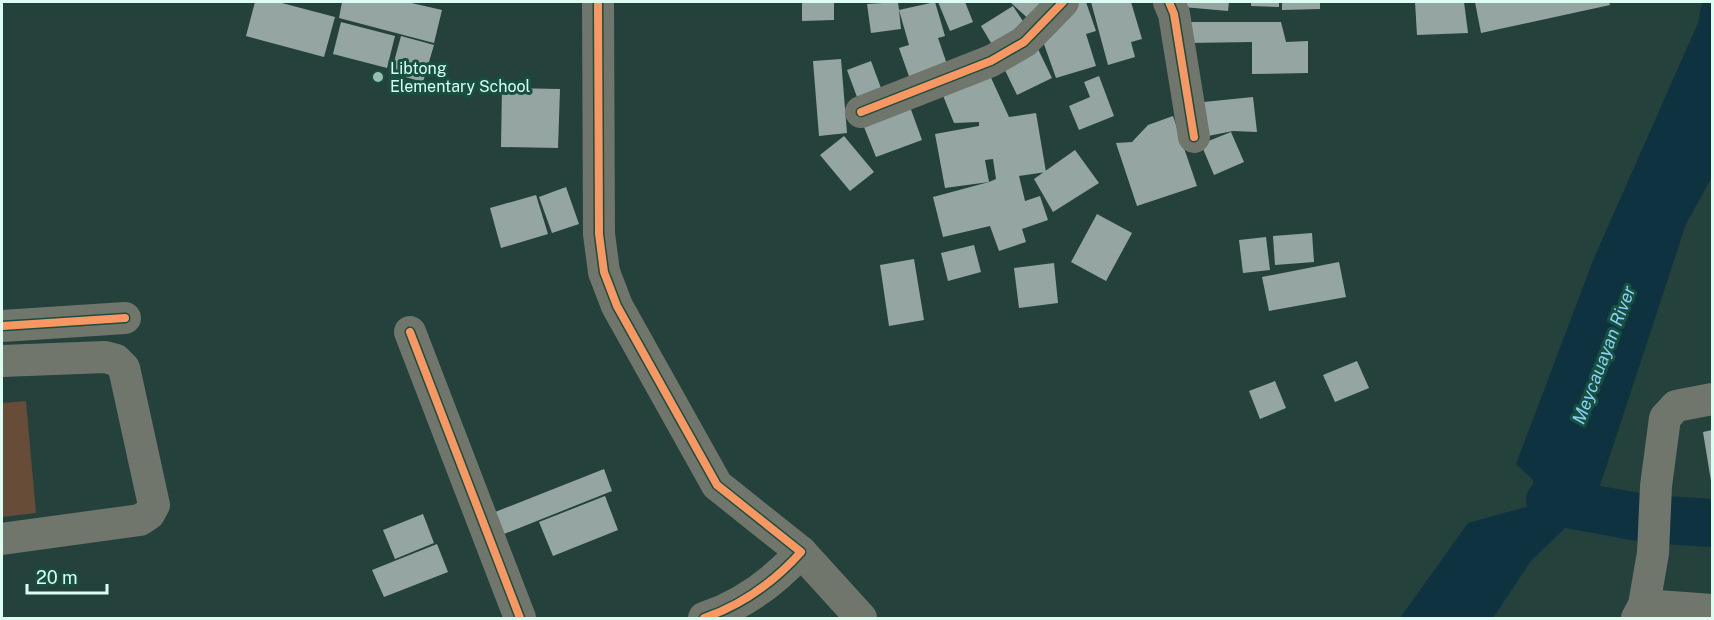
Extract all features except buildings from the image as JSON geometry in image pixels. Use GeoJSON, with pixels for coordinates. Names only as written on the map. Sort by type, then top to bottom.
{"type":"FeatureCollection","features":[{"type":"Feature","properties":{"kind":"street"},"geometry":{"type":"LineString","coordinates":[[598,2],[599,234],[604,272],[617,306],[717,485],[801,552],[861,618]]}},
{"type":"Feature","properties":{"kind":"street"},"geometry":{"type":"LineString","coordinates":[[861,112],[991,62],[1024,42],[1063,2]]}},
{"type":"Feature","properties":{"kind":"street"},"geometry":{"type":"LineString","coordinates":[[1169,2],[1174,14],[1194,137]]}},
{"type":"Feature","properties":{"kind":"street"},"geometry":{"type":"LineString","coordinates":[[2,326],[125,318]]}},
{"type":"Feature","properties":{"kind":"street"},"geometry":{"type":"LineString","coordinates":[[410,332],[520,618]]}},
{"type":"Feature","properties":{"kind":"street"},"geometry":{"type":"LineString","coordinates":[[2,362],[105,357],[116,360],[124,368],[153,505],[149,514],[140,520],[2,539]]}},
{"type":"Feature","properties":{"kind":"street"},"geometry":{"type":"LineString","coordinates":[[1713,399],[1676,406],[1665,418],[1656,486],[1653,553],[1641,612],[1713,610]]}},
{"type":"Feature","properties":{"kind":"street"},"geometry":{"type":"LineString","coordinates":[[704,618],[728,610],[758,591],[785,570],[801,552]]}},
{"type":"Feature","properties":{"kind":"shaded area"},"geometry":{"type":"Polygon","coordinates":[[[26,401],[36,513],[2,517],[2,403],[26,401]]]}},
{"type":"Feature","properties":{"kind":"water","name":"Meycauayan River"},"geometry":{"type":"Polygon","coordinates":[[[1702,2],[1712,2],[1712,177],[1686,224],[1596,498],[1531,561],[1493,618],[1400,618],[1468,523],[1533,505],[1533,480],[1516,464],[1594,258],[1698,23],[1702,2]]]}},
{"type":"Feature","properties":{"kind":"waterway"},"geometry":{"type":"LineString","coordinates":[[1550,501],[1649,519],[1712,523]]}},
{"type":"Feature","properties":{"kind":"cycle path"},"geometry":{"type":"LineString","coordinates":[[598,2],[599,234],[604,272],[617,306],[717,485],[801,552],[757,591],[718,613],[704,618]]}},
{"type":"Feature","properties":{"kind":"cycle path"},"geometry":{"type":"LineString","coordinates":[[861,112],[991,61],[1024,42],[1063,2]]}},
{"type":"Feature","properties":{"kind":"cycle path"},"geometry":{"type":"LineString","coordinates":[[1169,2],[1174,14],[1194,137]]}},
{"type":"Feature","properties":{"kind":"cycle path"},"geometry":{"type":"LineString","coordinates":[[2,326],[125,318]]}},
{"type":"Feature","properties":{"kind":"cycle path"},"geometry":{"type":"LineString","coordinates":[[410,332],[520,618]]}},
{"type":"Feature","properties":{"kind":"place","name":"Libtong Elementary School"},"geometry":{"type":"Point","coordinates":[378,77]}}]}
